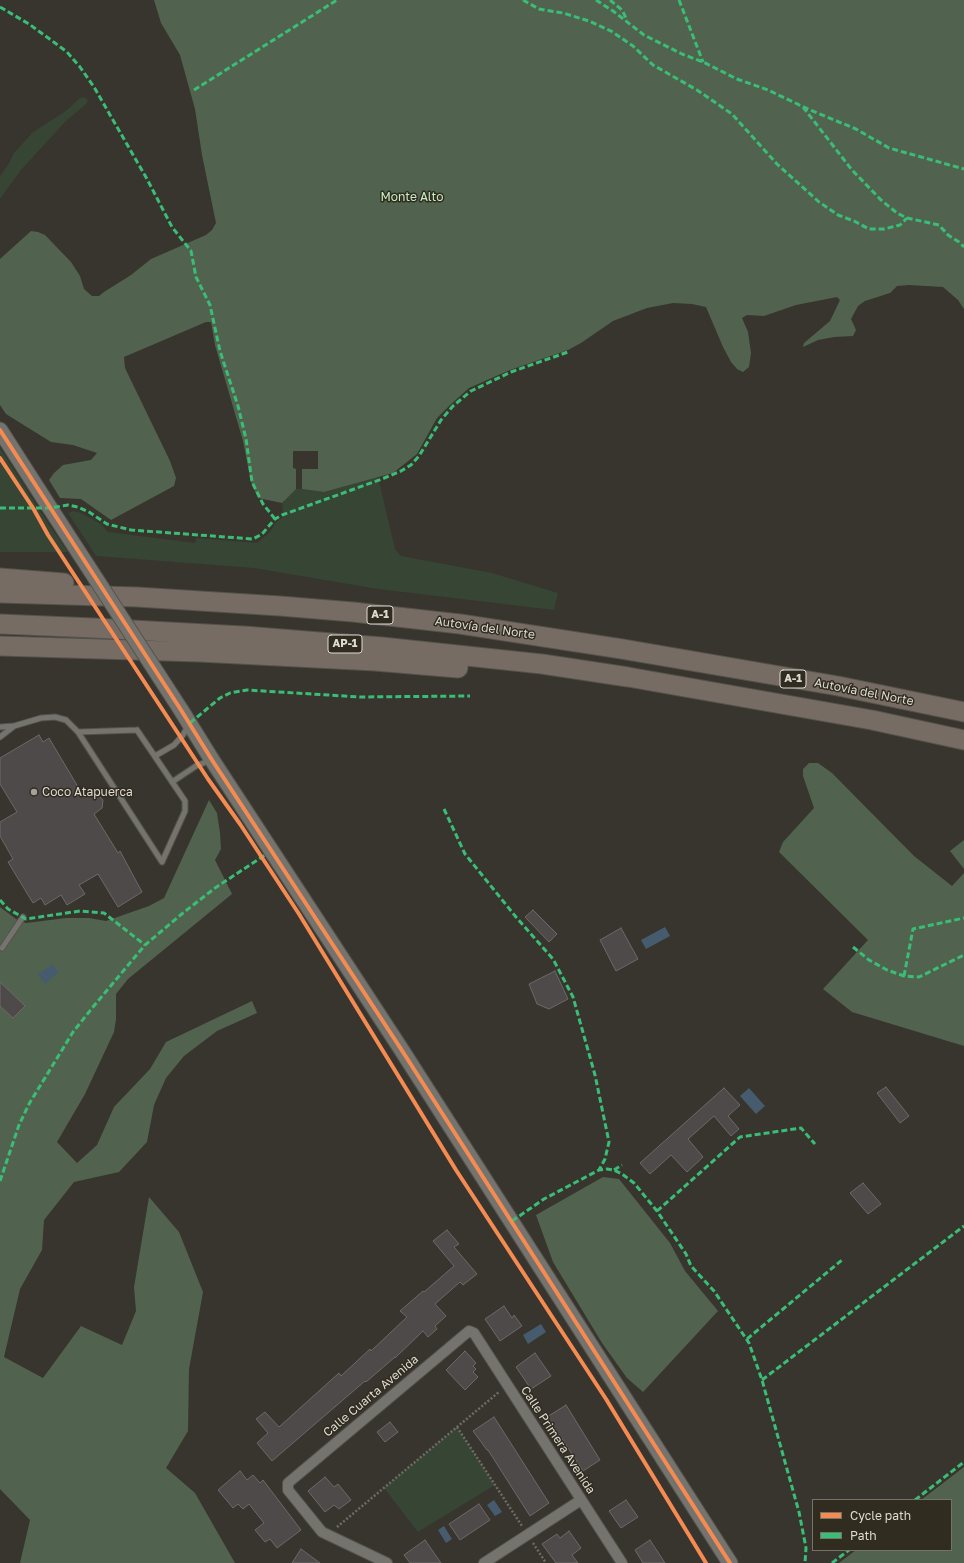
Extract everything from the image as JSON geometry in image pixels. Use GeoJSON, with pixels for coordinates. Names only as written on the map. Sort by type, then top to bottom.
{"type":"FeatureCollection","features":[{"type":"Feature","properties":{"kind":"highway","name":"A-1"},"geometry":{"type":"LineString","coordinates":[[0,578],[117,587],[137,597]]}},
{"type":"Feature","properties":{"kind":"highway","name":"Autovía del Norte"},"geometry":{"type":"LineString","coordinates":[[0,593],[137,597],[353,612],[460,624],[622,649],[830,685],[964,712]]}},
{"type":"Feature","properties":{"kind":"highway","name":"AP-1"},"geometry":{"type":"LineString","coordinates":[[0,624],[244,636],[382,647],[542,664],[688,688]]}},
{"type":"Feature","properties":{"kind":"highway","name":"A-1"},"geometry":{"type":"LineString","coordinates":[[0,646],[199,652],[375,661],[534,673],[688,688],[872,720],[964,740]]}},
{"type":"Feature","properties":{"kind":"main road"},"geometry":{"type":"LineString","coordinates":[[0,430],[190,723],[212,760],[405,1055],[730,1563]]}},
{"type":"Feature","properties":{"kind":"street","name":"Calle Cuarta Avenida"},"geometry":{"type":"LineString","coordinates":[[328,1535],[322,1532],[314,1524],[288,1490],[288,1483],[469,1331],[472,1331]]}},
{"type":"Feature","properties":{"kind":"street","name":"Calle Primera Avenida"},"geometry":{"type":"LineString","coordinates":[[472,1331],[622,1563]]}},
{"type":"Feature","properties":{"kind":"street"},"geometry":{"type":"LineString","coordinates":[[484,1563],[582,1500]]}},
{"type":"Feature","properties":{"kind":"street"},"geometry":{"type":"LineString","coordinates":[[328,1535],[386,1563]]}},
{"type":"Feature","properties":{"kind":"lane"},"geometry":{"type":"LineString","coordinates":[[0,726],[14,726],[41,718],[54,717],[66,720],[78,732],[162,862],[185,811],[185,801],[137,730],[78,732]]}},
{"type":"Feature","properties":{"kind":"lane"},"geometry":{"type":"LineString","coordinates":[[155,756],[174,745],[183,735],[190,723]]}},
{"type":"Feature","properties":{"kind":"lane"},"geometry":{"type":"LineString","coordinates":[[0,737],[14,726]]}},
{"type":"Feature","properties":{"kind":"lane"},"geometry":{"type":"LineString","coordinates":[[172,782],[196,766],[212,760]]}},
{"type":"Feature","properties":{"kind":"lane"},"geometry":{"type":"LineString","coordinates":[[2,948],[24,918]]}},
{"type":"Feature","properties":{"kind":"path"},"geometry":{"type":"LineString","coordinates":[[328,1535],[507,1385]]}},
{"type":"Feature","properties":{"kind":"path"},"geometry":{"type":"LineString","coordinates":[[458,1427],[546,1563]]}},
{"type":"Feature","properties":{"kind":"green space","name":"Monte Alto"},"geometry":{"type":"Polygon","coordinates":[[[154,0],[964,0],[964,309],[958,300],[943,287],[909,285],[897,286],[890,293],[865,301],[858,306],[851,319],[856,330],[853,336],[818,340],[803,347],[804,343],[830,321],[840,300],[837,297],[796,305],[764,316],[747,315],[742,318],[748,332],[751,353],[749,367],[743,372],[737,369],[731,362],[706,307],[692,304],[673,303],[647,308],[613,321],[568,350],[510,370],[469,388],[437,418],[417,454],[393,473],[324,492],[302,489],[302,469],[318,469],[318,451],[293,451],[293,468],[296,469],[296,489],[282,503],[258,498],[251,482],[243,441],[215,345],[211,322],[206,322],[124,357],[125,368],[170,461],[176,478],[174,486],[111,520],[81,499],[60,498],[49,480],[63,465],[91,460],[97,453],[73,445],[51,442],[6,414],[0,405],[0,259],[31,231],[38,232],[45,235],[71,262],[80,276],[84,289],[92,296],[99,296],[131,275],[151,259],[206,235],[212,230],[216,223],[202,155],[195,109],[180,55],[161,23],[154,0]]]}},
{"type":"Feature","properties":{"kind":"green space"},"geometry":{"type":"Polygon","coordinates":[[[84,97],[88,100],[86,104],[65,122],[21,170],[0,199],[0,176],[14,153],[32,133],[67,110],[80,98],[84,97]]]}},
{"type":"Feature","properties":{"kind":"green space"},"geometry":{"type":"Polygon","coordinates":[[[0,448],[49,525],[68,552],[0,552],[0,448]]]}},
{"type":"Feature","properties":{"kind":"green space"},"geometry":{"type":"Polygon","coordinates":[[[378,477],[395,549],[401,556],[492,573],[558,593],[554,610],[378,589],[254,568],[96,556],[68,513],[73,511],[81,513],[101,524],[108,532],[195,543],[196,538],[257,543],[270,532],[276,522],[283,517],[282,503],[296,489],[324,492],[378,477]]]}},
{"type":"Feature","properties":{"kind":"green space"},"geometry":{"type":"Polygon","coordinates":[[[809,763],[818,763],[832,773],[914,856],[952,886],[964,873],[964,1046],[852,1012],[823,989],[868,940],[779,852],[783,842],[814,808],[803,776],[803,769],[809,763]]]}},
{"type":"Feature","properties":{"kind":"green space"},"geometry":{"type":"Polygon","coordinates":[[[209,800],[217,813],[220,833],[221,849],[215,860],[232,894],[128,979],[116,994],[116,1019],[114,1032],[85,1094],[57,1142],[77,1163],[97,1145],[114,1107],[150,1069],[166,1042],[252,1001],[257,1013],[217,1031],[184,1056],[166,1078],[154,1105],[147,1142],[119,1172],[74,1182],[44,1220],[42,1250],[20,1289],[4,1357],[43,1378],[81,1326],[122,1345],[136,1311],[134,1287],[149,1197],[179,1232],[203,1292],[189,1369],[188,1431],[166,1468],[195,1493],[235,1563],[20,1563],[30,1520],[0,1489],[0,907],[16,919],[26,923],[66,918],[89,918],[106,921],[149,906],[164,898],[209,800]]]}},
{"type":"Feature","properties":{"kind":"green space"},"geometry":{"type":"Polygon","coordinates":[[[964,840],[964,869],[950,851],[964,840]]]}},
{"type":"Feature","properties":{"kind":"green space"},"geometry":{"type":"Polygon","coordinates":[[[603,1177],[619,1179],[670,1243],[685,1271],[718,1311],[643,1392],[627,1378],[602,1343],[553,1262],[536,1215],[603,1177]]]}},
{"type":"Feature","properties":{"kind":"green space"},"geometry":{"type":"Polygon","coordinates":[[[457,1427],[495,1485],[418,1532],[384,1488],[457,1427]]]}},
{"type":"Feature","properties":{"kind":"green space"},"geometry":{"type":"Polygon","coordinates":[[[964,1467],[964,1563],[839,1563],[855,1551],[952,1551],[952,1499],[922,1499],[964,1467]]]}},
{"type":"Feature","properties":{"kind":"water"},"geometry":{"type":"Polygon","coordinates":[[[665,927],[670,936],[646,949],[641,940],[665,927]]]}},
{"type":"Feature","properties":{"kind":"water"},"geometry":{"type":"Polygon","coordinates":[[[52,964],[59,972],[45,984],[38,975],[52,964]]]}},
{"type":"Feature","properties":{"kind":"water"},"geometry":{"type":"Polygon","coordinates":[[[749,1088],[765,1106],[756,1114],[740,1096],[749,1088]]]}},
{"type":"Feature","properties":{"kind":"water"},"geometry":{"type":"Polygon","coordinates":[[[541,1324],[546,1332],[528,1344],[523,1335],[541,1324]]]}},
{"type":"Feature","properties":{"kind":"water"},"geometry":{"type":"Polygon","coordinates":[[[494,1500],[502,1512],[495,1516],[487,1505],[494,1500]]]}},
{"type":"Feature","properties":{"kind":"water"},"geometry":{"type":"Polygon","coordinates":[[[444,1526],[452,1539],[446,1543],[438,1530],[444,1526]]]}},
{"type":"Feature","properties":{"kind":"building"},"geometry":{"type":"Polygon","coordinates":[[[39,735],[43,742],[49,738],[84,797],[93,793],[97,794],[103,800],[102,808],[94,814],[118,853],[120,851],[142,892],[118,907],[98,874],[79,885],[85,894],[67,905],[61,895],[45,905],[41,898],[33,903],[8,862],[13,859],[0,836],[0,822],[17,812],[0,784],[0,758],[39,735]]]}},
{"type":"Feature","properties":{"kind":"building"},"geometry":{"type":"Polygon","coordinates":[[[533,910],[557,934],[549,942],[525,917],[533,910]]]}},
{"type":"Feature","properties":{"kind":"building"},"geometry":{"type":"Polygon","coordinates":[[[621,928],[638,959],[616,971],[600,940],[621,928]]]}},
{"type":"Feature","properties":{"kind":"building"},"geometry":{"type":"Polygon","coordinates":[[[555,971],[568,999],[549,1009],[537,1004],[529,984],[555,971]]]}},
{"type":"Feature","properties":{"kind":"building"},"geometry":{"type":"Polygon","coordinates":[[[0,982],[25,1006],[13,1018],[0,1006],[0,982]]]}},
{"type":"Feature","properties":{"kind":"building"},"geometry":{"type":"Polygon","coordinates":[[[886,1087],[909,1116],[900,1123],[877,1093],[886,1087]]]}},
{"type":"Feature","properties":{"kind":"building"},"geometry":{"type":"Polygon","coordinates":[[[724,1088],[740,1105],[728,1116],[739,1129],[731,1136],[714,1116],[688,1139],[703,1157],[687,1172],[671,1155],[650,1174],[640,1163],[724,1088]]]}},
{"type":"Feature","properties":{"kind":"building"},"geometry":{"type":"Polygon","coordinates":[[[863,1183],[881,1204],[868,1214],[850,1193],[863,1183]]]}},
{"type":"Feature","properties":{"kind":"building"},"geometry":{"type":"Polygon","coordinates":[[[447,1230],[459,1244],[454,1247],[477,1274],[463,1285],[460,1282],[435,1304],[446,1316],[435,1326],[437,1329],[428,1337],[423,1331],[395,1358],[366,1382],[365,1381],[272,1461],[257,1443],[268,1433],[256,1419],[265,1412],[279,1427],[339,1373],[341,1376],[370,1349],[371,1351],[407,1317],[400,1311],[454,1266],[433,1241],[447,1230]]]}},
{"type":"Feature","properties":{"kind":"building"},"geometry":{"type":"Polygon","coordinates":[[[504,1306],[512,1318],[514,1315],[522,1326],[500,1341],[485,1319],[504,1306]]]}},
{"type":"Feature","properties":{"kind":"building"},"geometry":{"type":"Polygon","coordinates":[[[465,1351],[476,1363],[473,1366],[476,1369],[473,1372],[478,1377],[465,1390],[446,1370],[465,1351]]]}},
{"type":"Feature","properties":{"kind":"building"},"geometry":{"type":"Polygon","coordinates":[[[535,1353],[551,1376],[531,1389],[516,1367],[535,1353]]]}},
{"type":"Feature","properties":{"kind":"building"},"geometry":{"type":"Polygon","coordinates":[[[566,1405],[600,1460],[583,1471],[561,1437],[558,1440],[552,1431],[555,1429],[547,1417],[566,1405]]]}},
{"type":"Feature","properties":{"kind":"building"},"geometry":{"type":"Polygon","coordinates":[[[494,1417],[549,1503],[530,1516],[488,1450],[473,1431],[494,1417]]]}},
{"type":"Feature","properties":{"kind":"building"},"geometry":{"type":"Polygon","coordinates":[[[390,1422],[398,1432],[385,1442],[377,1432],[390,1422]]]}},
{"type":"Feature","properties":{"kind":"building"},"geometry":{"type":"Polygon","coordinates":[[[240,1471],[247,1480],[253,1475],[260,1483],[263,1480],[301,1530],[277,1548],[270,1539],[265,1542],[255,1530],[264,1523],[249,1504],[243,1509],[238,1504],[233,1508],[218,1490],[240,1471]]]}},
{"type":"Feature","properties":{"kind":"building"},"geometry":{"type":"Polygon","coordinates":[[[325,1477],[334,1487],[338,1484],[351,1500],[339,1509],[334,1505],[325,1512],[308,1491],[325,1477]]]}},
{"type":"Feature","properties":{"kind":"building"},"geometry":{"type":"Polygon","coordinates":[[[626,1500],[638,1517],[621,1528],[609,1511],[626,1500]]]}},
{"type":"Feature","properties":{"kind":"building"},"geometry":{"type":"Polygon","coordinates":[[[479,1504],[490,1520],[460,1540],[449,1524],[479,1504]]]}},
{"type":"Feature","properties":{"kind":"building"},"geometry":{"type":"Polygon","coordinates":[[[569,1531],[581,1548],[572,1555],[578,1563],[556,1563],[542,1544],[557,1534],[560,1538],[569,1531]]]}},
{"type":"Feature","properties":{"kind":"building"},"geometry":{"type":"Polygon","coordinates":[[[425,1540],[441,1563],[410,1563],[404,1555],[425,1540]]]}},
{"type":"Feature","properties":{"kind":"building"},"geometry":{"type":"Polygon","coordinates":[[[650,1540],[665,1563],[643,1563],[635,1550],[650,1540]]]}},
{"type":"Feature","properties":{"kind":"building"},"geometry":{"type":"Polygon","coordinates":[[[301,1549],[320,1563],[292,1563],[301,1549]]]}},
{"type":"Feature","properties":{"kind":"marked path"},"geometry":{"type":"LineString","coordinates":[[194,90],[337,0]]}},
{"type":"Feature","properties":{"kind":"marked path"},"geometry":{"type":"LineString","coordinates":[[523,0],[539,9],[563,13],[589,21],[611,31],[633,46],[653,65],[697,90],[732,114],[777,164],[819,202],[838,215],[869,229],[884,229],[900,225],[907,218]]}},
{"type":"Feature","properties":{"kind":"marked path"},"geometry":{"type":"LineString","coordinates":[[596,0],[644,35],[682,54],[856,129],[889,148],[964,169]]}},
{"type":"Feature","properties":{"kind":"marked path"},"geometry":{"type":"LineString","coordinates":[[610,0],[622,10],[627,20]]}},
{"type":"Feature","properties":{"kind":"marked path"},"geometry":{"type":"LineString","coordinates":[[679,0],[703,62]]}},
{"type":"Feature","properties":{"kind":"marked path"},"geometry":{"type":"LineString","coordinates":[[0,7],[29,24],[55,43],[67,52],[80,67],[94,87],[147,179],[172,227],[191,251],[196,277],[210,305],[220,351],[238,406],[246,439],[252,482],[263,504],[275,519]]}},
{"type":"Feature","properties":{"kind":"marked path"},"geometry":{"type":"LineString","coordinates":[[803,107],[852,170],[881,200],[897,213],[907,218],[939,225],[948,235],[964,247]]}},
{"type":"Feature","properties":{"kind":"marked path"},"geometry":{"type":"LineString","coordinates":[[0,508],[50,508],[68,505],[78,507],[89,512],[107,524],[131,530],[253,539],[262,534],[275,519],[282,515],[401,471],[411,465],[419,456],[441,420],[453,406],[471,391],[511,372],[568,352]]}},
{"type":"Feature","properties":{"kind":"marked path"},"geometry":{"type":"LineString","coordinates":[[190,723],[220,698],[230,693],[247,690],[360,697],[470,696]]}},
{"type":"Feature","properties":{"kind":"marked path"},"geometry":{"type":"LineString","coordinates":[[444,809],[465,854],[516,917],[553,959],[573,997],[595,1075],[609,1142],[605,1159],[599,1170]]}},
{"type":"Feature","properties":{"kind":"marked path"},"geometry":{"type":"LineString","coordinates":[[0,1181],[19,1125],[29,1104],[73,1032],[93,1007],[145,945],[215,888],[265,855]]}},
{"type":"Feature","properties":{"kind":"marked path"},"geometry":{"type":"LineString","coordinates":[[0,900],[8,909],[26,919],[80,911],[104,913],[145,945]]}},
{"type":"Feature","properties":{"kind":"marked path"},"geometry":{"type":"LineString","coordinates":[[904,976],[913,929],[964,918]]}},
{"type":"Feature","properties":{"kind":"marked path"},"geometry":{"type":"LineString","coordinates":[[853,947],[869,960],[887,970],[904,976],[919,977],[964,955]]}},
{"type":"Feature","properties":{"kind":"marked path"},"geometry":{"type":"LineString","coordinates":[[657,1211],[740,1137],[801,1128],[815,1144]]}},
{"type":"Feature","properties":{"kind":"marked path"},"geometry":{"type":"LineString","coordinates":[[614,1170],[622,1165]]}},
{"type":"Feature","properties":{"kind":"marked path"},"geometry":{"type":"LineString","coordinates":[[512,1221],[544,1199],[599,1170],[614,1170],[634,1183],[657,1211],[686,1254],[691,1266],[714,1291],[749,1343],[762,1380],[799,1512],[806,1548],[805,1563]]}},
{"type":"Feature","properties":{"kind":"marked path"},"geometry":{"type":"LineString","coordinates":[[762,1380],[964,1226]]}},
{"type":"Feature","properties":{"kind":"marked path"},"geometry":{"type":"LineString","coordinates":[[747,1339],[842,1260]]}},
{"type":"Feature","properties":{"kind":"marked path"},"geometry":{"type":"LineString","coordinates":[[916,1499],[964,1462]]}},
{"type":"Feature","properties":{"kind":"marked path"},"geometry":{"type":"LineString","coordinates":[[832,1563],[848,1551]]}},
{"type":"Feature","properties":{"kind":"cycle path"},"geometry":{"type":"LineString","coordinates":[[0,430],[212,760],[401,1049],[730,1563]]}},
{"type":"Feature","properties":{"kind":"cycle path"},"geometry":{"type":"LineString","coordinates":[[0,458],[33,508],[48,535],[208,779],[240,824],[299,914],[456,1170],[606,1399],[706,1563]]}},
{"type":"Feature","properties":{"kind":"place","name":"Coco Atapuerca"},"geometry":{"type":"Point","coordinates":[34,792]}}]}
